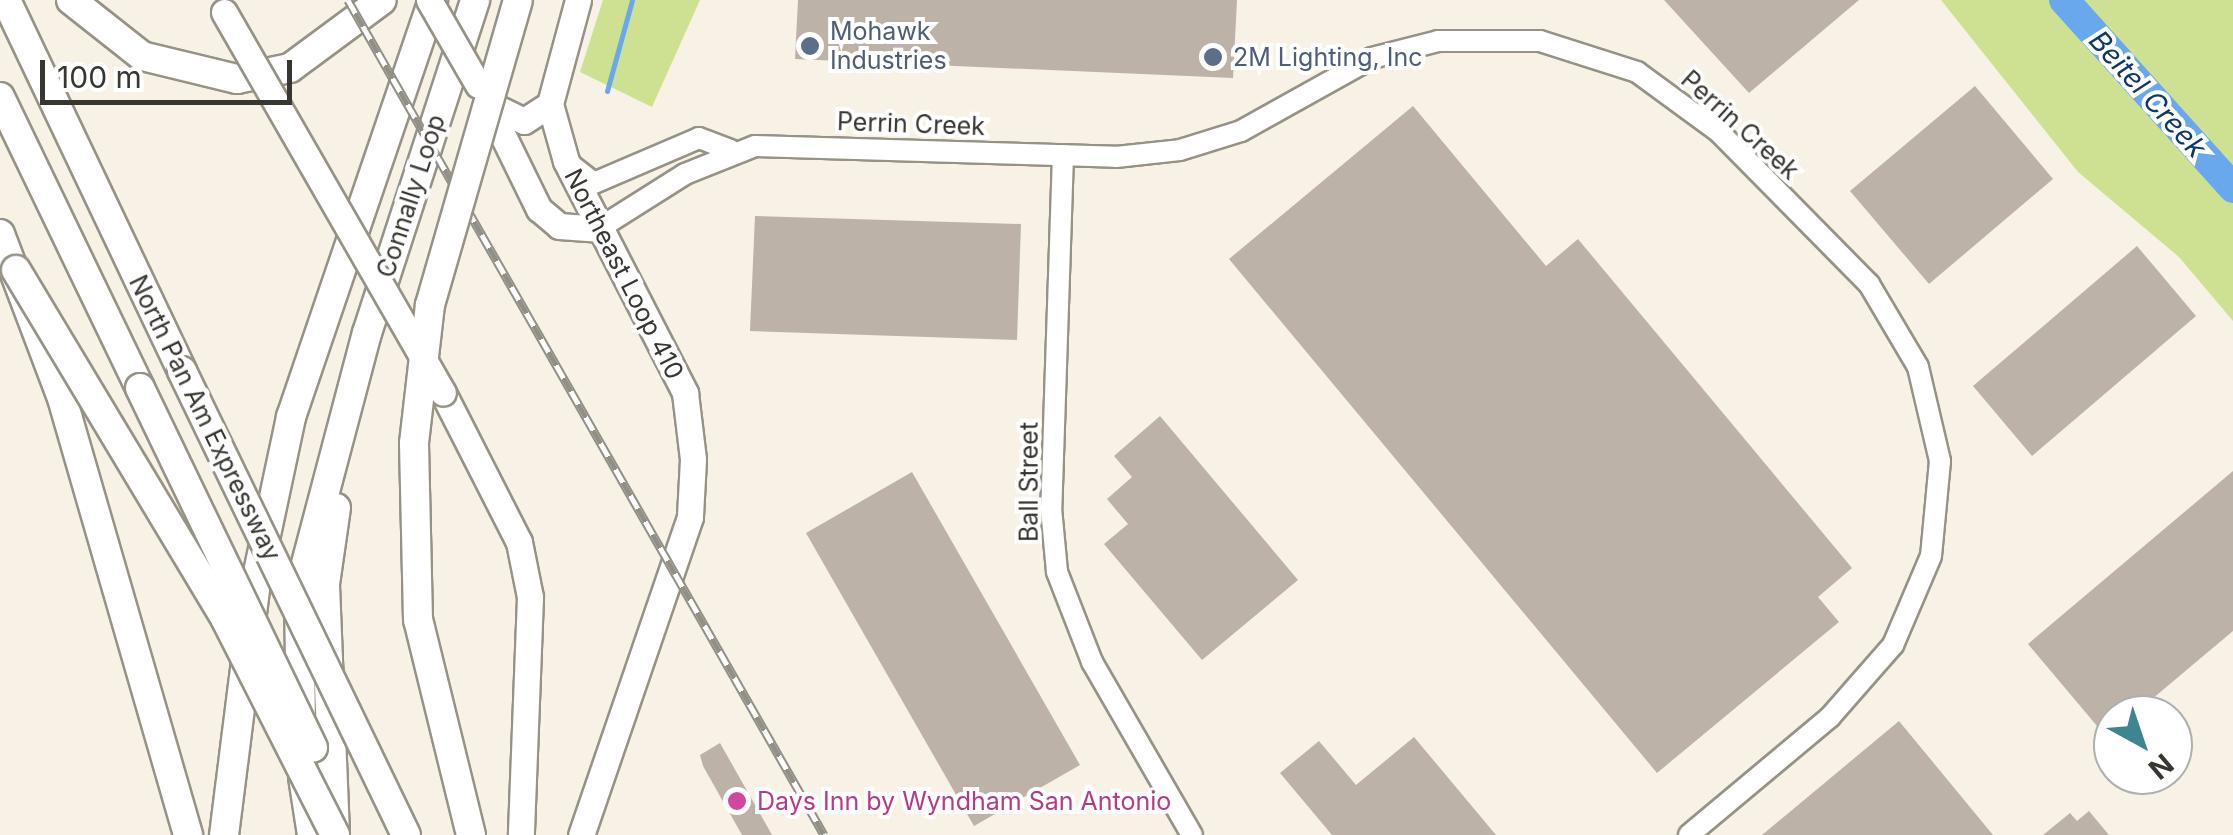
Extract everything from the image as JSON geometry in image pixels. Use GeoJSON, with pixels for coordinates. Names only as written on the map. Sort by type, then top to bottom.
{"type":"FeatureCollection","features":[{"type":"Feature","properties":{"kind":"highway","name":"North Pan Am Expressway"},"geometry":{"type":"LineString","coordinates":[[6,0],[406,835]]}},
{"type":"Feature","properties":{"kind":"highway"},"geometry":{"type":"LineString","coordinates":[[71,0],[142,56],[238,79],[290,68],[382,0]]}},
{"type":"Feature","properties":{"kind":"highway"},"geometry":{"type":"LineString","coordinates":[[224,835],[238,698],[291,417],[431,0]]}},
{"type":"Feature","properties":{"kind":"highway","name":"Connally Loop"},"geometry":{"type":"LineString","coordinates":[[353,393],[398,230],[475,0]]}},
{"type":"Feature","properties":{"kind":"highway"},"geometry":{"type":"LineString","coordinates":[[398,230],[486,0]]}},
{"type":"Feature","properties":{"kind":"highway"},"geometry":{"type":"LineString","coordinates":[[472,835],[418,620],[414,443],[430,305],[518,0]]}},
{"type":"Feature","properties":{"kind":"highway","name":"North Pan Am Expressway"},"geometry":{"type":"LineString","coordinates":[[0,97],[355,835]]}},
{"type":"Feature","properties":{"kind":"highway"},"geometry":{"type":"LineString","coordinates":[[0,234],[16,270],[110,563],[188,835]]}},
{"type":"Feature","properties":{"kind":"highway"},"geometry":{"type":"LineString","coordinates":[[16,270],[226,620],[335,835]]}},
{"type":"Feature","properties":{"kind":"highway"},"geometry":{"type":"LineString","coordinates":[[312,835],[299,590],[353,393]]}},
{"type":"Feature","properties":{"kind":"highway"},"geometry":{"type":"LineString","coordinates":[[335,835],[325,584],[353,393]]}},
{"type":"Feature","properties":{"kind":"highway"},"geometry":{"type":"LineString","coordinates":[[238,698],[242,835]]}},
{"type":"Feature","properties":{"kind":"main road"},"geometry":{"type":"LineString","coordinates":[[431,0],[539,209],[559,226],[598,229]]}},
{"type":"Feature","properties":{"kind":"main road"},"geometry":{"type":"LineString","coordinates":[[483,95],[524,121],[550,104],[578,0]]}},
{"type":"Feature","properties":{"kind":"main road"},"geometry":{"type":"LineString","coordinates":[[220,6],[443,394],[519,542],[530,597],[521,835]]}},
{"type":"Feature","properties":{"kind":"main road","name":"Northeast Loop 410"},"geometry":{"type":"LineString","coordinates":[[550,104],[566,161],[685,393],[692,473],[690,517],[581,835]]}},
{"type":"Feature","properties":{"kind":"street","name":"Perrin Creek"},"geometry":{"type":"LineString","coordinates":[[566,161],[594,183],[699,138],[730,150],[1149,156],[1212,142],[1405,48],[1472,37],[1540,41],[1621,65],[1694,110],[1869,284],[1910,350],[1936,429],[1940,493],[1922,587],[1854,695],[1689,835]]}},
{"type":"Feature","properties":{"kind":"street"},"geometry":{"type":"LineString","coordinates":[[598,229],[730,150]]}},
{"type":"Feature","properties":{"kind":"street","name":"Ball Street"},"geometry":{"type":"LineString","coordinates":[[1063,155],[1051,508],[1058,572],[1092,662],[1192,835]]}},
{"type":"Feature","properties":{"kind":"green space"},"geometry":{"type":"Polygon","coordinates":[[[603,0],[700,0],[652,107],[580,72],[603,0]]]}},
{"type":"Feature","properties":{"kind":"green space"},"geometry":{"type":"Polygon","coordinates":[[[1941,0],[2233,0],[2233,321],[2179,257],[2078,172],[1941,0]]]}},
{"type":"Feature","properties":{"kind":"building"},"geometry":{"type":"Polygon","coordinates":[[[798,0],[1237,0],[1233,78],[795,59],[798,0]]]}},
{"type":"Feature","properties":{"kind":"building"},"geometry":{"type":"Polygon","coordinates":[[[1664,0],[1859,0],[1749,93],[1664,0]]]}},
{"type":"Feature","properties":{"kind":"building"},"geometry":{"type":"Polygon","coordinates":[[[1975,86],[2053,179],[1929,284],[1850,191],[1975,86]]]}},
{"type":"Feature","properties":{"kind":"building"},"geometry":{"type":"Polygon","coordinates":[[[1413,106],[1546,266],[1578,239],[1852,568],[1818,597],[1839,622],[1657,773],[1229,259],[1413,106]]]}},
{"type":"Feature","properties":{"kind":"building"},"geometry":{"type":"Polygon","coordinates":[[[755,216],[1021,224],[1017,340],[750,331],[755,216]]]}},
{"type":"Feature","properties":{"kind":"building"},"geometry":{"type":"Polygon","coordinates":[[[2137,246],[2196,316],[2032,456],[1973,386],[2137,246]]]}},
{"type":"Feature","properties":{"kind":"building"},"geometry":{"type":"Polygon","coordinates":[[[1160,416],[1298,580],[1202,660],[1104,544],[1128,524],[1107,499],[1132,477],[1114,456],[1160,416]]]}},
{"type":"Feature","properties":{"kind":"building"},"geometry":{"type":"Polygon","coordinates":[[[2233,471],[2233,631],[2157,695],[2093,695],[2093,721],[2028,644],[2233,471]]]}},
{"type":"Feature","properties":{"kind":"building"},"geometry":{"type":"Polygon","coordinates":[[[912,472],[1080,765],[974,826],[806,533],[912,472]]]}},
{"type":"Feature","properties":{"kind":"building"},"geometry":{"type":"Polygon","coordinates":[[[1899,721],[1993,835],[1762,835],[1899,721]]]}},
{"type":"Feature","properties":{"kind":"building"},"geometry":{"type":"Polygon","coordinates":[[[1414,737],[1496,835],[1332,835],[1280,773],[1319,741],[1356,785],[1414,737]]]}},
{"type":"Feature","properties":{"kind":"building","name":"Days Inn by Wyndham San Antonio"},"geometry":{"type":"Polygon","coordinates":[[[720,743],[772,835],[742,835],[703,766],[700,755],[720,743]]]}},
{"type":"Feature","properties":{"kind":"building"},"geometry":{"type":"Polygon","coordinates":[[[2089,811],[2109,835],[2043,835],[2070,813],[2077,821],[2089,811]]]}},
{"type":"Feature","properties":{"kind":"waterway"},"geometry":{"type":"LineString","coordinates":[[607,91],[632,0]]}},
{"type":"Feature","properties":{"kind":"waterway","name":"Beitel Creek"},"geometry":{"type":"LineString","coordinates":[[2064,0],[2233,188]]}},
{"type":"Feature","properties":{"kind":"railway"},"geometry":{"type":"LineString","coordinates":[[348,0],[824,835]]}},
{"type":"Feature","properties":{"kind":"place","name":"Mohawk Industries"},"geometry":{"type":"Point","coordinates":[810,46]}},
{"type":"Feature","properties":{"kind":"place","name":"2M Lighting, Inc"},"geometry":{"type":"Point","coordinates":[1213,57]}},
{"type":"Feature","properties":{"kind":"place","name":"Days Inn by Wyndham San Antonio"},"geometry":{"type":"Point","coordinates":[737,801]}}]}
